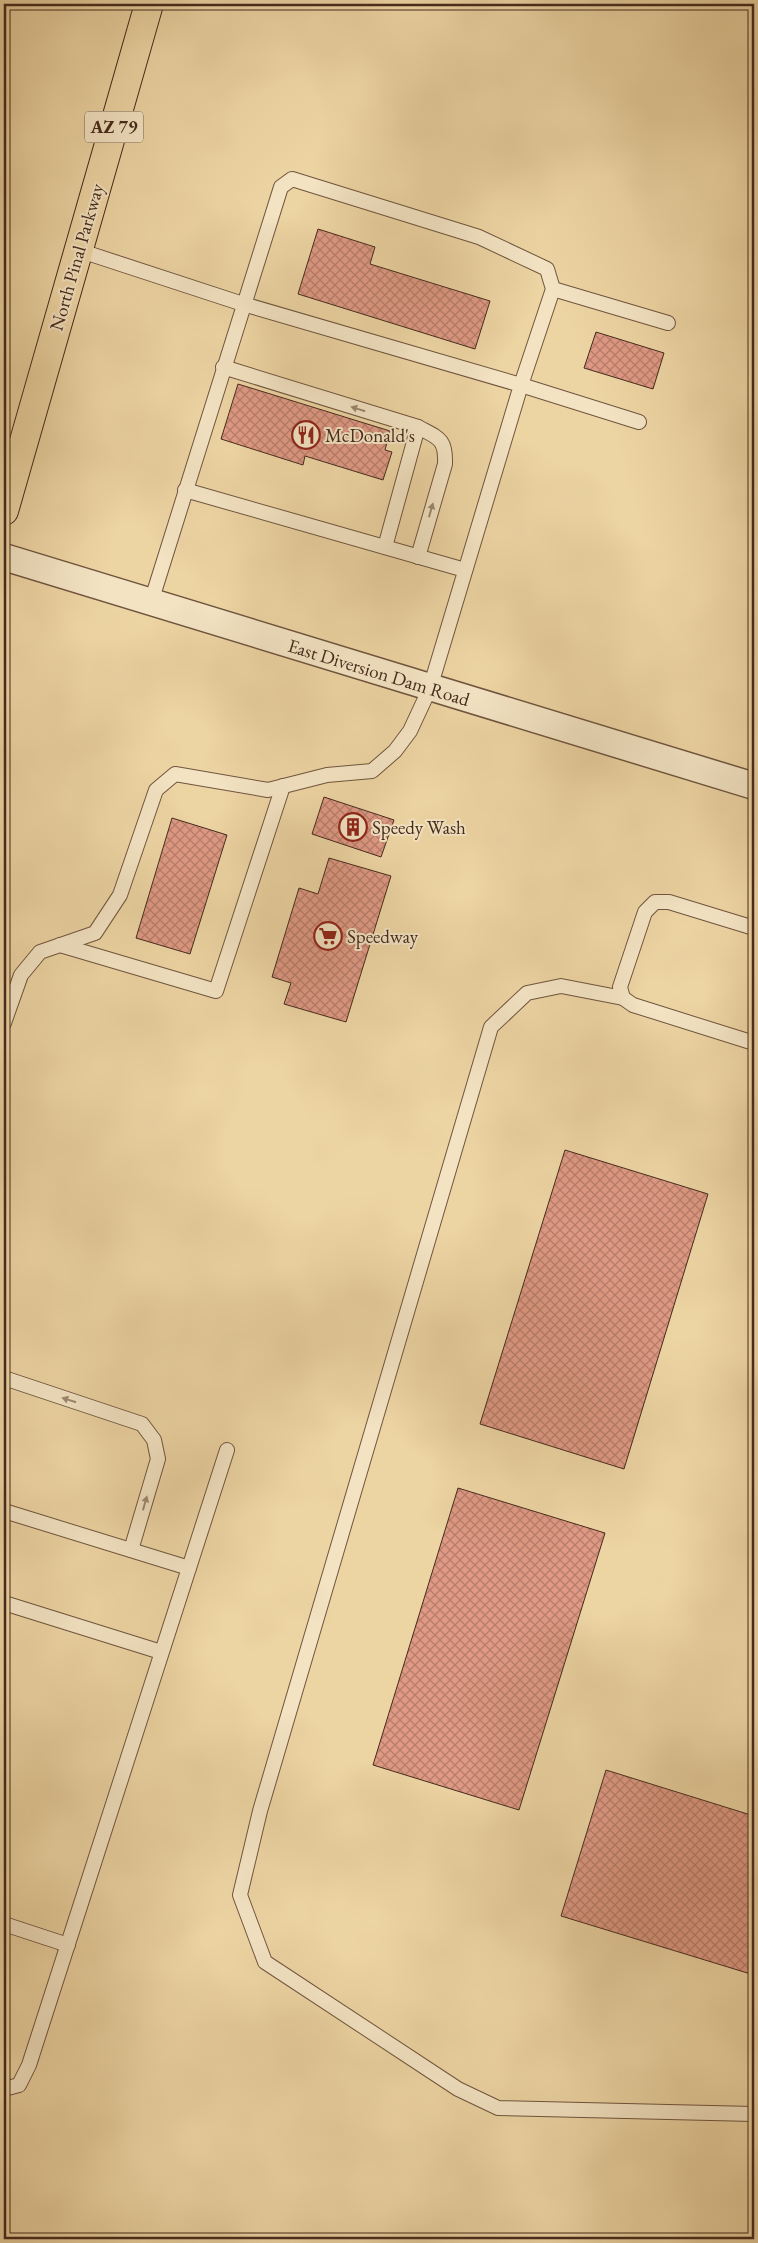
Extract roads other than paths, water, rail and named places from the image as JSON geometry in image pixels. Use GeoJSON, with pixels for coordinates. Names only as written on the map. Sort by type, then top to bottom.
{"type":"FeatureCollection","features":[{"type":"Feature","properties":{"kind":"main road","name":"North Pinal Parkway"},"geometry":{"type":"LineString","coordinates":[[4,510],[149,4]]}},
{"type":"Feature","properties":{"kind":"street","name":"East Diversion Dam Road"},"geometry":{"type":"LineString","coordinates":[[4,558],[754,786]]}},
{"type":"Feature","properties":{"kind":"lane"},"geometry":{"type":"LineString","coordinates":[[4,1023],[21,975],[40,952],[95,933],[120,895],[156,790],[175,774],[268,790],[327,775],[372,772],[395,751],[410,731],[430,688],[521,384],[553,289],[547,269],[479,237],[292,179],[281,187],[151,602]]}},
{"type":"Feature","properties":{"kind":"lane"},"geometry":{"type":"LineString","coordinates":[[78,250],[243,304],[521,384],[639,422]]}},
{"type":"Feature","properties":{"kind":"lane"},"geometry":{"type":"LineString","coordinates":[[553,289],[668,323]]}},
{"type":"Feature","properties":{"kind":"lane"},"geometry":{"type":"LineString","coordinates":[[224,368],[418,427],[441,440],[446,450],[445,464],[418,557]]}},
{"type":"Feature","properties":{"kind":"lane"},"geometry":{"type":"LineString","coordinates":[[385,547],[418,427]]}},
{"type":"Feature","properties":{"kind":"lane"},"geometry":{"type":"LineString","coordinates":[[186,490],[465,570]]}},
{"type":"Feature","properties":{"kind":"lane"},"geometry":{"type":"LineString","coordinates":[[60,945],[216,991],[283,786]]}},
{"type":"Feature","properties":{"kind":"lane"},"geometry":{"type":"LineString","coordinates":[[623,998],[620,987],[645,912],[655,902],[669,902],[754,928]]}},
{"type":"Feature","properties":{"kind":"lane"},"geometry":{"type":"LineString","coordinates":[[754,1043],[633,1005],[623,998],[561,986],[527,993],[491,1027],[260,1811],[240,1895],[265,1962],[458,2089],[498,2108],[754,2114]]}},
{"type":"Feature","properties":{"kind":"lane"},"geometry":{"type":"LineString","coordinates":[[4,1378],[142,1424],[154,1440],[158,1459],[131,1550]]}},
{"type":"Feature","properties":{"kind":"lane"},"geometry":{"type":"LineString","coordinates":[[4,2089],[19,2085],[29,2065],[226,1450]]}},
{"type":"Feature","properties":{"kind":"lane"},"geometry":{"type":"LineString","coordinates":[[4,1511],[189,1568]]}},
{"type":"Feature","properties":{"kind":"lane"},"geometry":{"type":"LineString","coordinates":[[4,1603],[162,1652]]}},
{"type":"Feature","properties":{"kind":"lane"},"geometry":{"type":"LineString","coordinates":[[4,1924],[68,1945]]}},
{"type":"Feature","properties":{"kind":"place","name":"McDonald's"},"geometry":{"type":"Point","coordinates":[306,435]}},
{"type":"Feature","properties":{"kind":"place","name":"Speedy Wash"},"geometry":{"type":"Point","coordinates":[353,827]}},
{"type":"Feature","properties":{"kind":"place","name":"Speedway"},"geometry":{"type":"Point","coordinates":[328,936]}}]}
